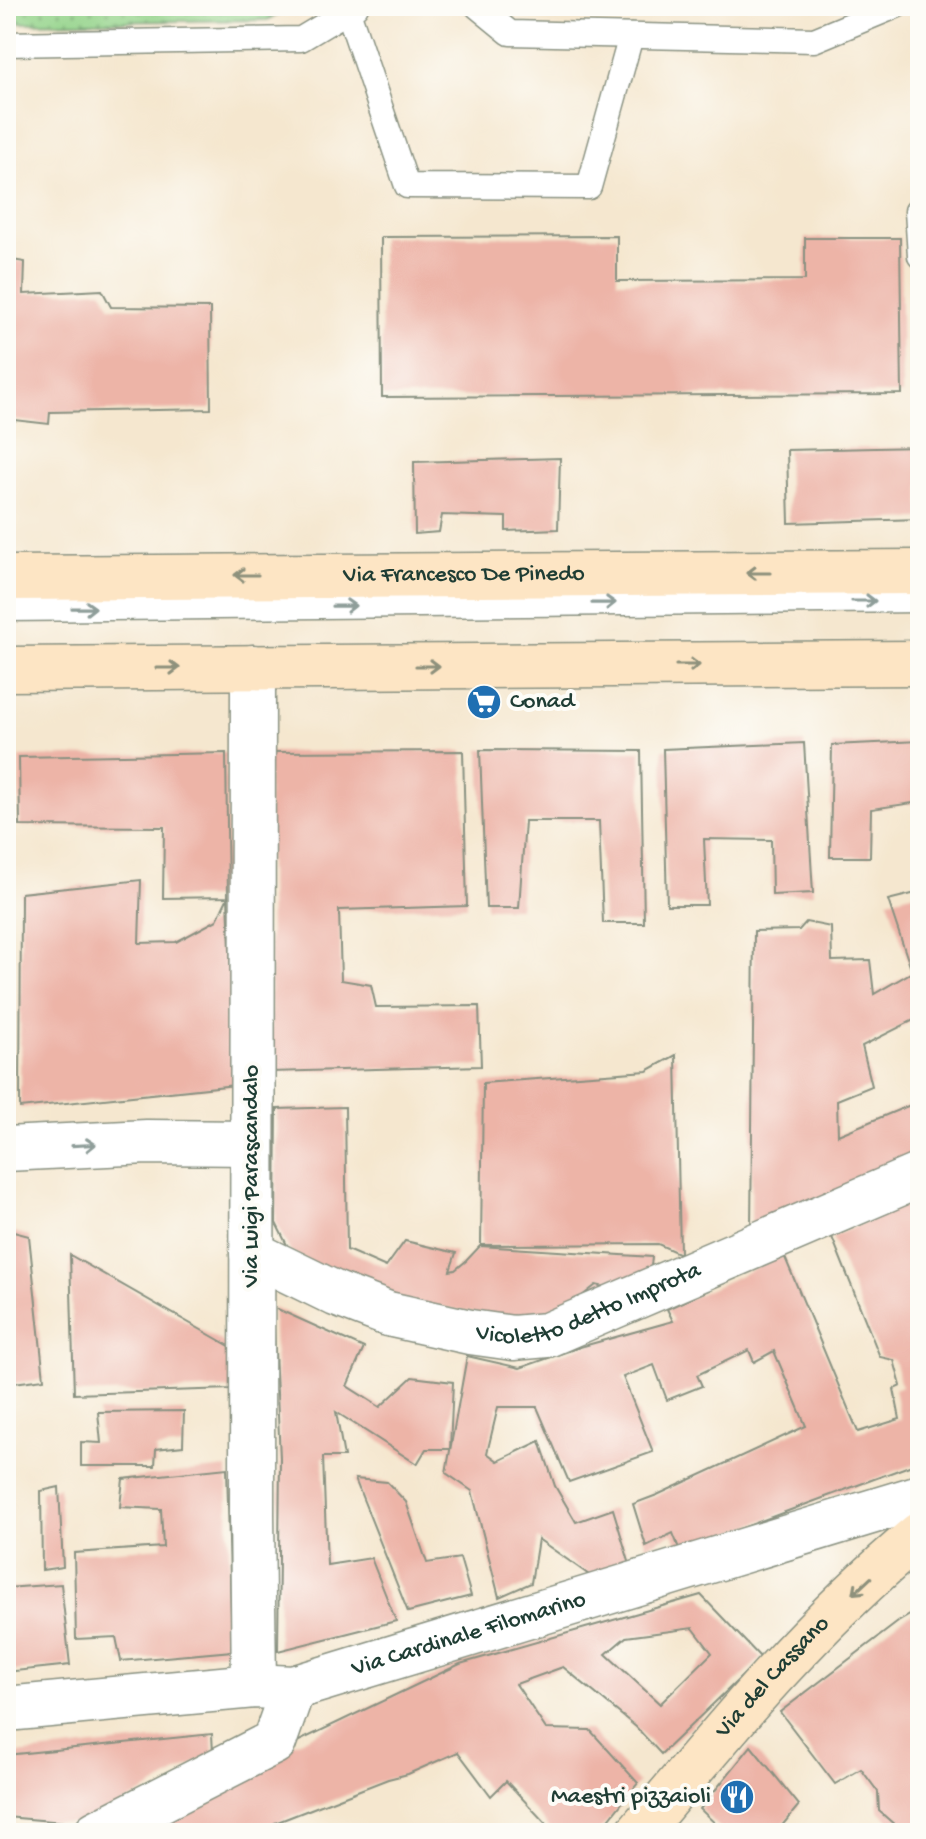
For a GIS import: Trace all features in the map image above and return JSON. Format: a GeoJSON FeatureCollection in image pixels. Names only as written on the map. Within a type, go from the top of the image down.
{"type":"FeatureCollection","features":[{"type":"Feature","properties":{"kind":"main road","name":"Via Francesco De Pinedo"},"geometry":{"type":"LineString","coordinates":[[6,578],[920,572]]}},
{"type":"Feature","properties":{"kind":"main road"},"geometry":{"type":"LineString","coordinates":[[6,669],[920,663]]}},
{"type":"Feature","properties":{"kind":"main road","name":"Via del Cassano"},"geometry":{"type":"LineString","coordinates":[[638,1833],[736,1714],[813,1632],[920,1534]]}},
{"type":"Feature","properties":{"kind":"street","name":"Via Luigi Parascandalo"},"geometry":{"type":"LineString","coordinates":[[96,1833],[274,1742],[274,1687],[252,1253],[253,667]]}},
{"type":"Feature","properties":{"kind":"street"},"geometry":{"type":"LineString","coordinates":[[6,1149],[147,1142],[252,1143]]}},
{"type":"Feature","properties":{"kind":"street","name":"Vicoletto detto Improta"},"geometry":{"type":"LineString","coordinates":[[252,1253],[336,1294],[388,1314],[513,1338],[547,1335],[920,1175]]}},
{"type":"Feature","properties":{"kind":"street","name":"Via Cardinale Filomarino"},"geometry":{"type":"LineString","coordinates":[[6,1709],[274,1687],[920,1497]]}},
{"type":"Feature","properties":{"kind":"lane"},"geometry":{"type":"LineString","coordinates":[[477,6],[510,33],[814,40],[896,6]]}},
{"type":"Feature","properties":{"kind":"lane"},"geometry":{"type":"LineString","coordinates":[[6,44],[301,39],[352,8],[407,186],[589,187],[631,36]]}},
{"type":"Feature","properties":{"kind":"lane"},"geometry":{"type":"LineString","coordinates":[[920,211],[917,211],[920,256]]}},
{"type":"Feature","properties":{"kind":"lane"},"geometry":{"type":"LineString","coordinates":[[6,609],[920,600]]}},
{"type":"Feature","properties":{"kind":"green space"},"geometry":{"type":"Polygon","coordinates":[[[6,6],[298,6],[267,20],[6,23],[6,6]]]}},
{"type":"Feature","properties":{"kind":"building"},"geometry":{"type":"Polygon","coordinates":[[[617,236],[617,281],[805,280],[805,238],[900,238],[902,394],[382,397],[381,237],[617,236]]]}},
{"type":"Feature","properties":{"kind":"building"},"geometry":{"type":"Polygon","coordinates":[[[6,259],[25,262],[24,294],[102,290],[111,307],[210,308],[211,409],[50,412],[49,424],[6,419],[6,259]]]}},
{"type":"Feature","properties":{"kind":"building"},"geometry":{"type":"Polygon","coordinates":[[[920,447],[920,519],[789,523],[787,450],[920,447]]]}},
{"type":"Feature","properties":{"kind":"building"},"geometry":{"type":"Polygon","coordinates":[[[560,458],[558,529],[506,531],[506,517],[442,515],[439,532],[415,534],[414,462],[560,458]]]}},
{"type":"Feature","properties":{"kind":"building"},"geometry":{"type":"Polygon","coordinates":[[[920,741],[920,802],[871,809],[870,857],[830,857],[832,745],[920,741]]]}},
{"type":"Feature","properties":{"kind":"building"},"geometry":{"type":"Polygon","coordinates":[[[804,743],[813,893],[772,895],[771,840],[704,839],[707,905],[667,905],[663,749],[804,743]]]}},
{"type":"Feature","properties":{"kind":"building"},"geometry":{"type":"Polygon","coordinates":[[[480,750],[641,751],[644,923],[603,923],[599,821],[525,821],[519,908],[486,908],[480,750]]]}},
{"type":"Feature","properties":{"kind":"building"},"geometry":{"type":"Polygon","coordinates":[[[463,751],[467,906],[339,910],[341,980],[371,985],[376,1007],[479,1006],[481,1066],[271,1072],[268,752],[463,751]]]}},
{"type":"Feature","properties":{"kind":"building"},"geometry":{"type":"Polygon","coordinates":[[[226,753],[228,897],[163,898],[164,827],[20,826],[19,757],[226,753]]]}},
{"type":"Feature","properties":{"kind":"building"},"geometry":{"type":"Polygon","coordinates":[[[141,880],[139,943],[176,942],[217,920],[228,897],[235,1085],[20,1108],[21,893],[141,880]]]}},
{"type":"Feature","properties":{"kind":"building"},"geometry":{"type":"Polygon","coordinates":[[[920,892],[920,1017],[862,1046],[872,1086],[837,1100],[838,1135],[920,1101],[920,1162],[751,1231],[754,931],[799,930],[806,922],[831,927],[832,961],[870,960],[874,994],[912,972],[888,900],[920,892]]]}},
{"type":"Feature","properties":{"kind":"building"},"geometry":{"type":"Polygon","coordinates":[[[676,1055],[680,1254],[658,1244],[481,1245],[483,1083],[647,1071],[676,1055]]]}},
{"type":"Feature","properties":{"kind":"building"},"geometry":{"type":"Polygon","coordinates":[[[345,1107],[347,1250],[386,1267],[405,1241],[456,1253],[450,1271],[466,1261],[480,1246],[652,1257],[649,1283],[623,1291],[596,1285],[559,1314],[524,1321],[369,1295],[290,1251],[276,1223],[277,1109],[345,1107]]]}},
{"type":"Feature","properties":{"kind":"building"},"geometry":{"type":"Polygon","coordinates":[[[920,1198],[920,1237],[912,1241],[920,1263],[920,1462],[680,1551],[673,1533],[646,1546],[633,1504],[806,1426],[774,1351],[754,1362],[749,1350],[697,1375],[702,1386],[667,1400],[654,1365],[623,1377],[653,1452],[569,1482],[537,1407],[498,1407],[487,1453],[498,1461],[540,1441],[555,1486],[576,1522],[613,1509],[631,1568],[592,1577],[538,1539],[531,1583],[499,1597],[472,1491],[446,1473],[467,1356],[520,1368],[580,1347],[673,1321],[667,1309],[784,1255],[858,1432],[900,1419],[894,1389],[901,1386],[894,1360],[880,1357],[832,1237],[920,1198]]]}},
{"type":"Feature","properties":{"kind":"building"},"geometry":{"type":"Polygon","coordinates":[[[6,1230],[29,1236],[44,1379],[6,1384],[6,1344],[10,1345],[6,1308],[6,1230]]]}},
{"type":"Feature","properties":{"kind":"building"},"geometry":{"type":"Polygon","coordinates":[[[70,1255],[233,1348],[232,1389],[74,1394],[70,1255]]]}},
{"type":"Feature","properties":{"kind":"building"},"geometry":{"type":"Polygon","coordinates":[[[273,1307],[364,1348],[347,1386],[380,1407],[412,1377],[453,1382],[450,1449],[426,1449],[417,1464],[336,1412],[344,1457],[323,1457],[327,1565],[371,1558],[396,1621],[278,1651],[280,1458],[273,1307]]]}},
{"type":"Feature","properties":{"kind":"building"},"geometry":{"type":"Polygon","coordinates":[[[184,1411],[183,1446],[156,1449],[155,1466],[81,1466],[81,1442],[101,1443],[98,1412],[184,1411]]]}},
{"type":"Feature","properties":{"kind":"building"},"geometry":{"type":"Polygon","coordinates":[[[227,1468],[232,1651],[121,1661],[116,1637],[76,1639],[74,1553],[163,1547],[161,1509],[120,1507],[123,1479],[227,1468]]]}},
{"type":"Feature","properties":{"kind":"building"},"geometry":{"type":"Polygon","coordinates":[[[355,1479],[387,1482],[406,1502],[427,1563],[460,1558],[471,1596],[408,1612],[355,1479]]]}},
{"type":"Feature","properties":{"kind":"building"},"geometry":{"type":"Polygon","coordinates":[[[59,1487],[63,1567],[42,1570],[41,1491],[59,1487]]]}},
{"type":"Feature","properties":{"kind":"building"},"geometry":{"type":"Polygon","coordinates":[[[61,1584],[70,1665],[6,1672],[6,1588],[61,1584]]]}},
{"type":"Feature","properties":{"kind":"building"},"geometry":{"type":"Polygon","coordinates":[[[701,1595],[761,1658],[661,1754],[636,1727],[563,1667],[516,1684],[546,1729],[590,1730],[638,1783],[598,1833],[545,1833],[549,1827],[506,1781],[491,1796],[458,1752],[408,1774],[275,1823],[259,1833],[134,1833],[178,1799],[460,1664],[701,1595]],[[693,1628],[626,1637],[606,1654],[660,1704],[712,1653],[693,1628]]]}},
{"type":"Feature","properties":{"kind":"building"},"geometry":{"type":"Polygon","coordinates":[[[920,1609],[920,1833],[904,1833],[879,1811],[878,1792],[861,1769],[835,1784],[780,1712],[898,1622],[920,1609]]]}},
{"type":"Feature","properties":{"kind":"building"},"geometry":{"type":"Polygon","coordinates":[[[212,1734],[213,1753],[87,1824],[6,1817],[6,1755],[212,1734]]]}},
{"type":"Feature","properties":{"kind":"building"},"geometry":{"type":"Polygon","coordinates":[[[751,1746],[799,1805],[776,1833],[725,1833],[700,1809],[751,1746]]]}},
{"type":"Feature","properties":{"kind":"place","name":"Conad"},"geometry":{"type":"Point","coordinates":[484,702]}},
{"type":"Feature","properties":{"kind":"place","name":"Maestri pizzaioli"},"geometry":{"type":"Point","coordinates":[737,1797]}}]}
